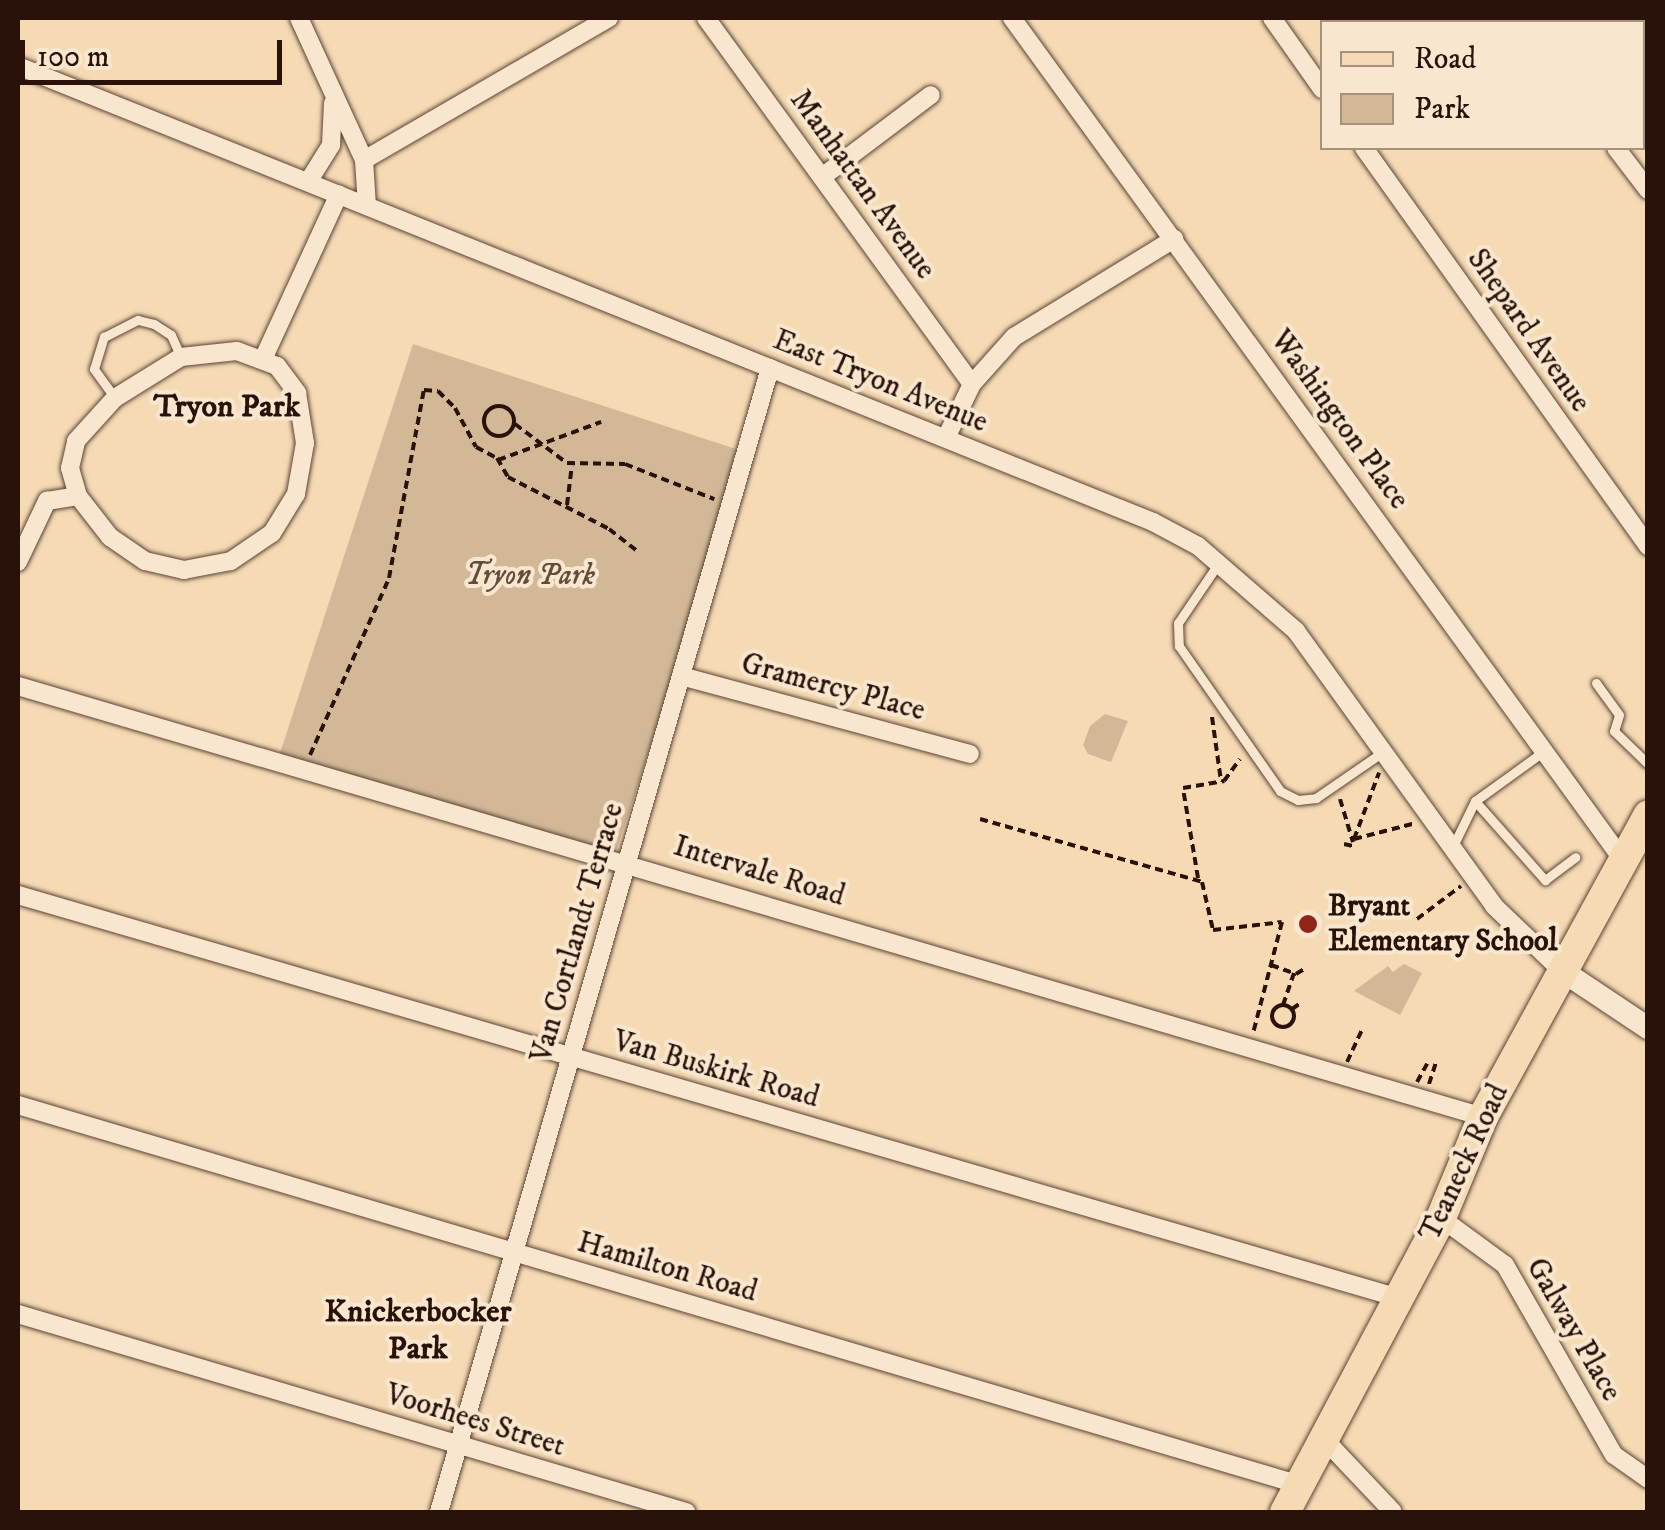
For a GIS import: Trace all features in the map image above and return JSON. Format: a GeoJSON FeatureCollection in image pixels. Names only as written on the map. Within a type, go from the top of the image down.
{"type":"FeatureCollection","features":[{"type":"Feature","properties":{"kind":"main road","name":"Teaneck Road"},"geometry":{"type":"LineString","coordinates":[[1285,1512],[1441,1218],[1483,1117],[1620,856],[1648,816]]}},
{"type":"Feature","properties":{"kind":"street"},"geometry":{"type":"LineString","coordinates":[[299,18],[364,160],[367,206]]}},
{"type":"Feature","properties":{"kind":"street"},"geometry":{"type":"LineString","coordinates":[[364,160],[609,18]]}},
{"type":"Feature","properties":{"kind":"street","name":"Manhattan Avenue"},"geometry":{"type":"LineString","coordinates":[[706,18],[972,384]]}},
{"type":"Feature","properties":{"kind":"street","name":"Washington Place"},"geometry":{"type":"LineString","coordinates":[[1012,18],[1620,856]]}},
{"type":"Feature","properties":{"kind":"street"},"geometry":{"type":"LineString","coordinates":[[1272,18],[1320,86]]}},
{"type":"Feature","properties":{"kind":"street","name":"East Tryon Avenue"},"geometry":{"type":"LineString","coordinates":[[18,66],[1153,522],[1219,562],[1296,632],[1472,877],[1534,950],[1561,970]]}},
{"type":"Feature","properties":{"kind":"street"},"geometry":{"type":"LineString","coordinates":[[308,182],[331,145],[333,92]]}},
{"type":"Feature","properties":{"kind":"street"},"geometry":{"type":"LineString","coordinates":[[822,177],[931,95]]}},
{"type":"Feature","properties":{"kind":"street","name":"Shepard Avenue"},"geometry":{"type":"LineString","coordinates":[[1365,150],[1647,545]]}},
{"type":"Feature","properties":{"kind":"street"},"geometry":{"type":"LineString","coordinates":[[1618,150],[1648,190]]}},
{"type":"Feature","properties":{"kind":"street"},"geometry":{"type":"LineString","coordinates":[[264,358],[338,194]]}},
{"type":"Feature","properties":{"kind":"street"},"geometry":{"type":"LineString","coordinates":[[946,438],[972,384],[1043,315],[1174,238]]}},
{"type":"Feature","properties":{"kind":"street"},"geometry":{"type":"LineString","coordinates":[[237,352],[264,358],[297,393],[305,444],[296,494],[253,549],[206,568],[164,568],[125,550],[78,496],[70,468],[76,442],[115,398],[182,357],[237,352]]}},
{"type":"Feature","properties":{"kind":"street","name":"Van Cortlandt Terrace"},"geometry":{"type":"LineString","coordinates":[[438,1512],[770,368]]}},
{"type":"Feature","properties":{"kind":"street"},"geometry":{"type":"LineString","coordinates":[[18,562],[47,501],[78,496]]}},
{"type":"Feature","properties":{"kind":"street","name":"Gramercy Place"},"geometry":{"type":"LineString","coordinates":[[681,676],[970,754]]}},
{"type":"Feature","properties":{"kind":"street","name":"Intervale Road"},"geometry":{"type":"LineString","coordinates":[[18,686],[628,861],[1483,1117]]}},
{"type":"Feature","properties":{"kind":"street","name":"Van Buskirk Road"},"geometry":{"type":"LineString","coordinates":[[18,896],[1398,1298]]}},
{"type":"Feature","properties":{"kind":"street"},"geometry":{"type":"LineString","coordinates":[[1561,970],[1648,1028]]}},
{"type":"Feature","properties":{"kind":"street","name":"Hamilton Road"},"geometry":{"type":"LineString","coordinates":[[18,1105],[1300,1484]]}},
{"type":"Feature","properties":{"kind":"street","name":"Galway Place"},"geometry":{"type":"LineString","coordinates":[[1441,1218],[1506,1266],[1614,1455],[1648,1479]]}},
{"type":"Feature","properties":{"kind":"street","name":"Voorhees Street"},"geometry":{"type":"LineString","coordinates":[[18,1314],[686,1512]]}},
{"type":"Feature","properties":{"kind":"street"},"geometry":{"type":"LineString","coordinates":[[1324,1439],[1393,1512]]}},
{"type":"Feature","properties":{"kind":"lane"},"geometry":{"type":"LineString","coordinates":[[115,398],[94,369],[104,337],[138,320],[154,324],[171,334],[182,357]]}},
{"type":"Feature","properties":{"kind":"lane"},"geometry":{"type":"LineString","coordinates":[[1219,562],[1176,630],[1182,653],[1249,747],[1292,799],[1310,800],[1384,754]]}},
{"type":"Feature","properties":{"kind":"lane"},"geometry":{"type":"LineString","coordinates":[[1596,683],[1619,715],[1614,730],[1648,764]]}},
{"type":"Feature","properties":{"kind":"lane"},"geometry":{"type":"LineString","coordinates":[[1452,848],[1475,801],[1544,752]]}},
{"type":"Feature","properties":{"kind":"lane"},"geometry":{"type":"LineString","coordinates":[[1475,801],[1545,880],[1574,856]]}},
{"type":"Feature","properties":{"kind":"path"},"geometry":{"type":"LineString","coordinates":[[305,769],[390,578],[424,390],[442,394],[462,415],[476,447],[498,460],[508,477],[567,506],[638,552]]}},
{"type":"Feature","properties":{"kind":"path"},"geometry":{"type":"LineString","coordinates":[[515,424],[505,436],[494,436],[485,416],[506,407],[515,424],[536,444],[572,464],[625,464],[731,504]]}},
{"type":"Feature","properties":{"kind":"path"},"geometry":{"type":"LineString","coordinates":[[498,460],[601,422]]}},
{"type":"Feature","properties":{"kind":"path"},"geometry":{"type":"LineString","coordinates":[[567,506],[572,464]]}},
{"type":"Feature","properties":{"kind":"path"},"geometry":{"type":"LineString","coordinates":[[1208,689],[1220,782]]}},
{"type":"Feature","properties":{"kind":"path"},"geometry":{"type":"LineString","coordinates":[[1249,747],[1220,782],[1183,788],[1198,881],[1213,930],[1282,922],[1250,1047]]}},
{"type":"Feature","properties":{"kind":"path"},"geometry":{"type":"LineString","coordinates":[[1354,842],[1384,754]]}},
{"type":"Feature","properties":{"kind":"path"},"geometry":{"type":"LineString","coordinates":[[1333,786],[1354,842]]}},
{"type":"Feature","properties":{"kind":"path"},"geometry":{"type":"LineString","coordinates":[[980,819],[1198,881]]}},
{"type":"Feature","properties":{"kind":"path"},"geometry":{"type":"LineString","coordinates":[[1344,844],[1432,820]]}},
{"type":"Feature","properties":{"kind":"path"},"geometry":{"type":"LineString","coordinates":[[1418,919],[1472,877]]}},
{"type":"Feature","properties":{"kind":"path"},"geometry":{"type":"LineString","coordinates":[[1271,964],[1294,974]]}},
{"type":"Feature","properties":{"kind":"path"},"geometry":{"type":"LineString","coordinates":[[1292,1009],[1292,1022],[1280,1026],[1272,1014],[1283,1005],[1294,974],[1306,968]]}},
{"type":"Feature","properties":{"kind":"path"},"geometry":{"type":"LineString","coordinates":[[1292,1009],[1302,1002]]}},
{"type":"Feature","properties":{"kind":"path"},"geometry":{"type":"LineString","coordinates":[[1283,1005],[1292,1009]]}},
{"type":"Feature","properties":{"kind":"path"},"geometry":{"type":"LineString","coordinates":[[1341,1074],[1362,1030]]}},
{"type":"Feature","properties":{"kind":"path"},"geometry":{"type":"LineString","coordinates":[[1418,1081],[1430,1084],[1437,1060]]}},
{"type":"Feature","properties":{"kind":"green space","name":"Tryon Park"},"geometry":{"type":"Polygon","coordinates":[[[413,344],[746,452],[611,869],[278,761],[413,344]]]}},
{"type":"Feature","properties":{"kind":"green space"},"geometry":{"type":"Polygon","coordinates":[[[1105,714],[1128,721],[1111,762],[1088,754],[1083,745],[1090,726],[1105,714]]]}},
{"type":"Feature","properties":{"kind":"green space"},"geometry":{"type":"Polygon","coordinates":[[[1404,964],[1422,973],[1400,1015],[1354,991],[1388,966],[1393,972],[1404,964]]]}},
{"type":"Feature","properties":{"kind":"place","name":"Bryant Elementary School"},"geometry":{"type":"Point","coordinates":[1308,924]}},
{"type":"Feature","properties":{"kind":"district","name":"Tryon Park"},"geometry":{"type":"Point","coordinates":[227,407]}},
{"type":"Feature","properties":{"kind":"district","name":"Knickerbocker Park"},"geometry":{"type":"Point","coordinates":[418,1332]}}]}
